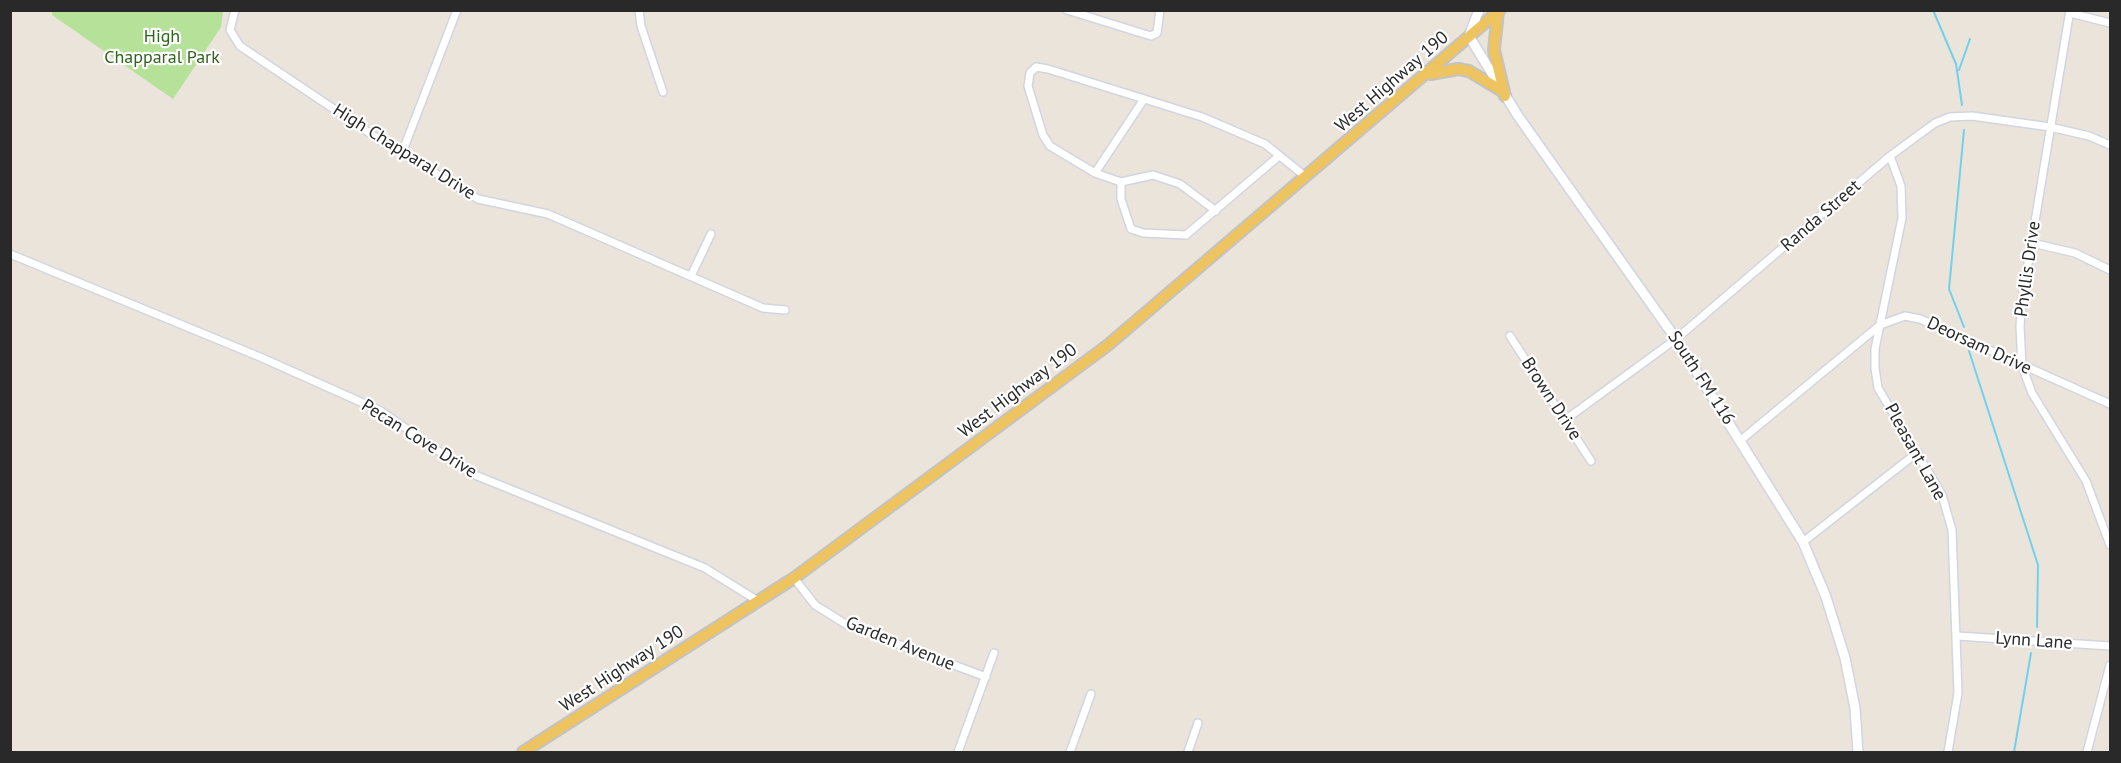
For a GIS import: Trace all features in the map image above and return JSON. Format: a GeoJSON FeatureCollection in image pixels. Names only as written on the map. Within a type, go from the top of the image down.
{"type":"FeatureCollection","features":[{"type":"Feature","properties":{"kind":"main road"},"geometry":{"type":"LineString","coordinates":[[1469,36],[1479,10]]}},
{"type":"Feature","properties":{"kind":"main road"},"geometry":{"type":"LineString","coordinates":[[1499,11],[1494,50],[1504,93]]}},
{"type":"Feature","properties":{"kind":"main road","name":"West Highway 190"},"geometry":{"type":"LineString","coordinates":[[523,753],[794,578],[1108,345],[1499,11]]}},
{"type":"Feature","properties":{"kind":"main road","name":"South FM 116"},"geometry":{"type":"LineString","coordinates":[[1469,36],[1504,93],[1676,339],[1741,440],[1803,543],[1826,597],[1845,658],[1855,708],[1858,753]]}},
{"type":"Feature","properties":{"kind":"main road"},"geometry":{"type":"LineString","coordinates":[[1427,74],[1448,70],[1469,71],[1504,93]]}},
{"type":"Feature","properties":{"kind":"street","name":"High Chapparal Drive"},"geometry":{"type":"LineString","coordinates":[[235,10],[230,30],[240,46],[402,153],[478,199],[548,214],[763,308],[785,310]]}},
{"type":"Feature","properties":{"kind":"street"},"geometry":{"type":"LineString","coordinates":[[402,153],[457,10]]}},
{"type":"Feature","properties":{"kind":"street"},"geometry":{"type":"LineString","coordinates":[[639,10],[641,26],[663,92]]}},
{"type":"Feature","properties":{"kind":"street"},"geometry":{"type":"LineString","coordinates":[[1067,10],[1151,36],[1157,33],[1160,10]]}},
{"type":"Feature","properties":{"kind":"street"},"geometry":{"type":"LineString","coordinates":[[2070,12],[2110,23]]}},
{"type":"Feature","properties":{"kind":"street","name":"Phyllis Drive"},"geometry":{"type":"LineString","coordinates":[[2070,12],[2020,326],[2022,366],[2032,393],[2086,481],[2107,529],[2110,545]]}},
{"type":"Feature","properties":{"kind":"street"},"geometry":{"type":"LineString","coordinates":[[1216,212],[1180,184],[1153,175],[1121,182],[1095,173],[1058,151],[1046,140],[1028,86],[1030,73],[1036,67],[1048,69],[1202,117],[1265,144],[1306,177]]}},
{"type":"Feature","properties":{"kind":"street"},"geometry":{"type":"LineString","coordinates":[[1095,173],[1144,99]]}},
{"type":"Feature","properties":{"kind":"street","name":"Randa Street"},"geometry":{"type":"LineString","coordinates":[[1565,420],[1676,339],[1890,156],[1935,123],[1950,117],[1972,116],[2089,136],[2110,145]]}},
{"type":"Feature","properties":{"kind":"street"},"geometry":{"type":"LineString","coordinates":[[1121,182],[1121,199],[1125,218],[1131,229],[1143,233],[1186,235],[1216,212],[1279,156]]}},
{"type":"Feature","properties":{"kind":"street","name":"Pleasant Lane"},"geometry":{"type":"LineString","coordinates":[[1890,156],[1901,186],[1902,218],[1875,349],[1878,388],[1942,495],[1952,530],[1958,693],[1948,753]]}},
{"type":"Feature","properties":{"kind":"street"},"geometry":{"type":"LineString","coordinates":[[691,276],[711,234]]}},
{"type":"Feature","properties":{"kind":"street"},"geometry":{"type":"LineString","coordinates":[[2032,243],[2075,253],[2110,270]]}},
{"type":"Feature","properties":{"kind":"street","name":"Pecan Cove Drive"},"geometry":{"type":"LineString","coordinates":[[10,254],[260,357],[381,411],[470,474],[705,567],[758,601]]}},
{"type":"Feature","properties":{"kind":"street","name":"Deorsam Drive"},"geometry":{"type":"LineString","coordinates":[[1741,440],[1880,325],[1905,316],[1920,319],[2110,404]]}},
{"type":"Feature","properties":{"kind":"street","name":"Brown Drive"},"geometry":{"type":"LineString","coordinates":[[1510,336],[1591,461]]}},
{"type":"Feature","properties":{"kind":"street"},"geometry":{"type":"LineString","coordinates":[[1803,543],[1918,452]]}},
{"type":"Feature","properties":{"kind":"street","name":"Garden Avenue"},"geometry":{"type":"LineString","coordinates":[[794,578],[815,605],[847,625],[986,677]]}},
{"type":"Feature","properties":{"kind":"street","name":"Lynn Lane"},"geometry":{"type":"LineString","coordinates":[[1957,636],[2110,646]]}},
{"type":"Feature","properties":{"kind":"street"},"geometry":{"type":"LineString","coordinates":[[958,753],[994,652]]}},
{"type":"Feature","properties":{"kind":"street"},"geometry":{"type":"LineString","coordinates":[[2086,753],[2110,665]]}},
{"type":"Feature","properties":{"kind":"street"},"geometry":{"type":"LineString","coordinates":[[1070,753],[1091,694]]}},
{"type":"Feature","properties":{"kind":"street"},"geometry":{"type":"LineString","coordinates":[[1188,753],[1198,723]]}},
{"type":"Feature","properties":{"kind":"green space","name":"High Chapparal Park"},"geometry":{"type":"Polygon","coordinates":[[[52,10],[223,11],[221,27],[173,99],[52,15],[52,10]]]}},
{"type":"Feature","properties":{"kind":"waterway"},"geometry":{"type":"LineString","coordinates":[[1933,10],[1956,64],[1962,105]]}},
{"type":"Feature","properties":{"kind":"waterway"},"geometry":{"type":"LineString","coordinates":[[1959,70],[1970,39]]}},
{"type":"Feature","properties":{"kind":"waterway"},"geometry":{"type":"LineString","coordinates":[[1964,130],[1949,289],[1964,327]]}},
{"type":"Feature","properties":{"kind":"waterway"},"geometry":{"type":"LineString","coordinates":[[1969,351],[2038,565],[2037,627]]}},
{"type":"Feature","properties":{"kind":"waterway"},"geometry":{"type":"LineString","coordinates":[[2014,752],[2031,653]]}}]}
